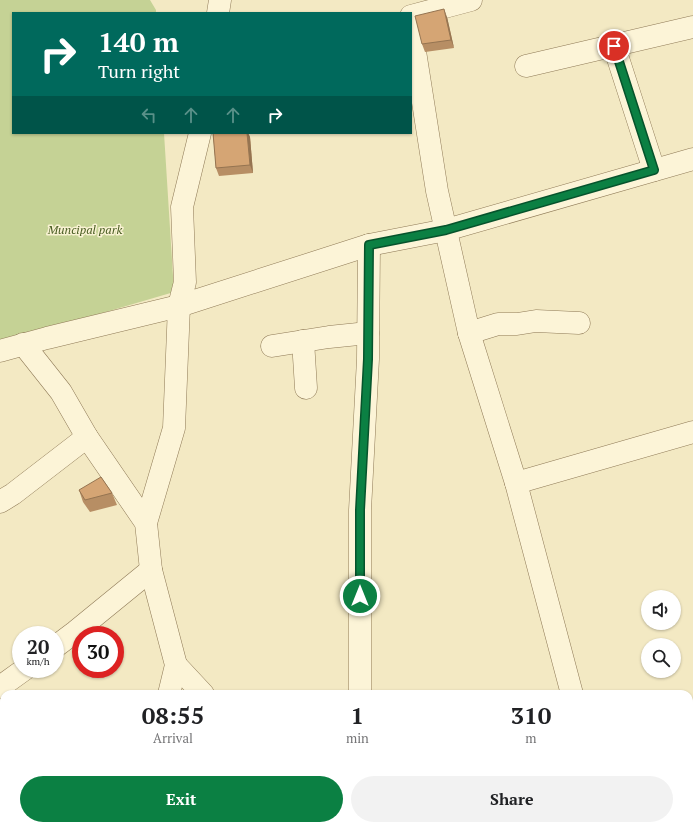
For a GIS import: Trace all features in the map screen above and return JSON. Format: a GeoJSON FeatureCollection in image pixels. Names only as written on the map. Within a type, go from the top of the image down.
{"type":"FeatureCollection","features":[{"type":"Feature","properties":{"kind":"street"},"geometry":{"type":"LineString","coordinates":[[218,12],[220,0]]}},
{"type":"Feature","properties":{"kind":"street"},"geometry":{"type":"LineString","coordinates":[[404,0],[408,12]]}},
{"type":"Feature","properties":{"kind":"street"},"geometry":{"type":"LineString","coordinates":[[412,16],[471,0]]}},
{"type":"Feature","properties":{"kind":"street"},"geometry":{"type":"LineString","coordinates":[[526,66],[693,27]]}},
{"type":"Feature","properties":{"kind":"street"},"geometry":{"type":"LineString","coordinates":[[412,32],[437,191],[469,333],[516,483],[571,690]]}},
{"type":"Feature","properties":{"kind":"street"},"geometry":{"type":"LineString","coordinates":[[614,46],[654,170]]}},
{"type":"Feature","properties":{"kind":"street"},"geometry":{"type":"LineString","coordinates":[[199,690],[176,665],[151,570],[146,523],[174,428],[179,306],[185,282],[182,207],[200,134]]}},
{"type":"Feature","properties":{"kind":"street"},"geometry":{"type":"LineString","coordinates":[[0,351],[179,306],[369,245],[446,230],[693,158]]}},
{"type":"Feature","properties":{"kind":"street"},"geometry":{"type":"LineString","coordinates":[[360,690],[360,510],[368,359],[369,245]]}},
{"type":"Feature","properties":{"kind":"street"},"geometry":{"type":"LineString","coordinates":[[469,333],[498,324],[517,324],[536,321],[579,323]]}},
{"type":"Feature","properties":{"kind":"street"},"geometry":{"type":"LineString","coordinates":[[272,346],[329,337],[368,333]]}},
{"type":"Feature","properties":{"kind":"street"},"geometry":{"type":"LineString","coordinates":[[303,341],[306,388]]}},
{"type":"Feature","properties":{"kind":"street"},"geometry":{"type":"LineString","coordinates":[[23,344],[61,392],[87,437],[146,523]]}},
{"type":"Feature","properties":{"kind":"street"},"geometry":{"type":"LineString","coordinates":[[516,483],[693,432]]}},
{"type":"Feature","properties":{"kind":"street"},"geometry":{"type":"LineString","coordinates":[[0,502],[13,494],[87,437]]}},
{"type":"Feature","properties":{"kind":"street"},"geometry":{"type":"LineString","coordinates":[[64,640],[151,570]]}},
{"type":"Feature","properties":{"kind":"street"},"geometry":{"type":"LineString","coordinates":[[170,690],[176,665]]}},
{"type":"Feature","properties":{"kind":"street"},"geometry":{"type":"LineString","coordinates":[[0,687],[12,678]]}},
{"type":"Feature","properties":{"kind":"green space","name":"Muncipal park"},"geometry":{"type":"Polygon","coordinates":[[[0,0],[150,0],[156,12],[12,12],[12,134],[164,134],[174,292],[0,343],[0,0]]]}},
{"type":"Feature","properties":{"kind":"building"},"geometry":{"type":"Polygon","coordinates":[[[444,9],[451,40],[422,44],[415,16],[444,9]]]}},
{"type":"Feature","properties":{"kind":"building"},"geometry":{"type":"Polygon","coordinates":[[[213,134],[247,134],[250,165],[216,168],[213,134]]]}},
{"type":"Feature","properties":{"kind":"building"},"geometry":{"type":"Polygon","coordinates":[[[101,477],[112,493],[85,500],[79,490],[101,477]]]}},
{"type":"Feature","properties":{"kind":"route"},"geometry":{"type":"LineString","coordinates":[[360,596],[360,510],[368,359],[369,245],[446,230],[654,170],[614,46]]}}]}
